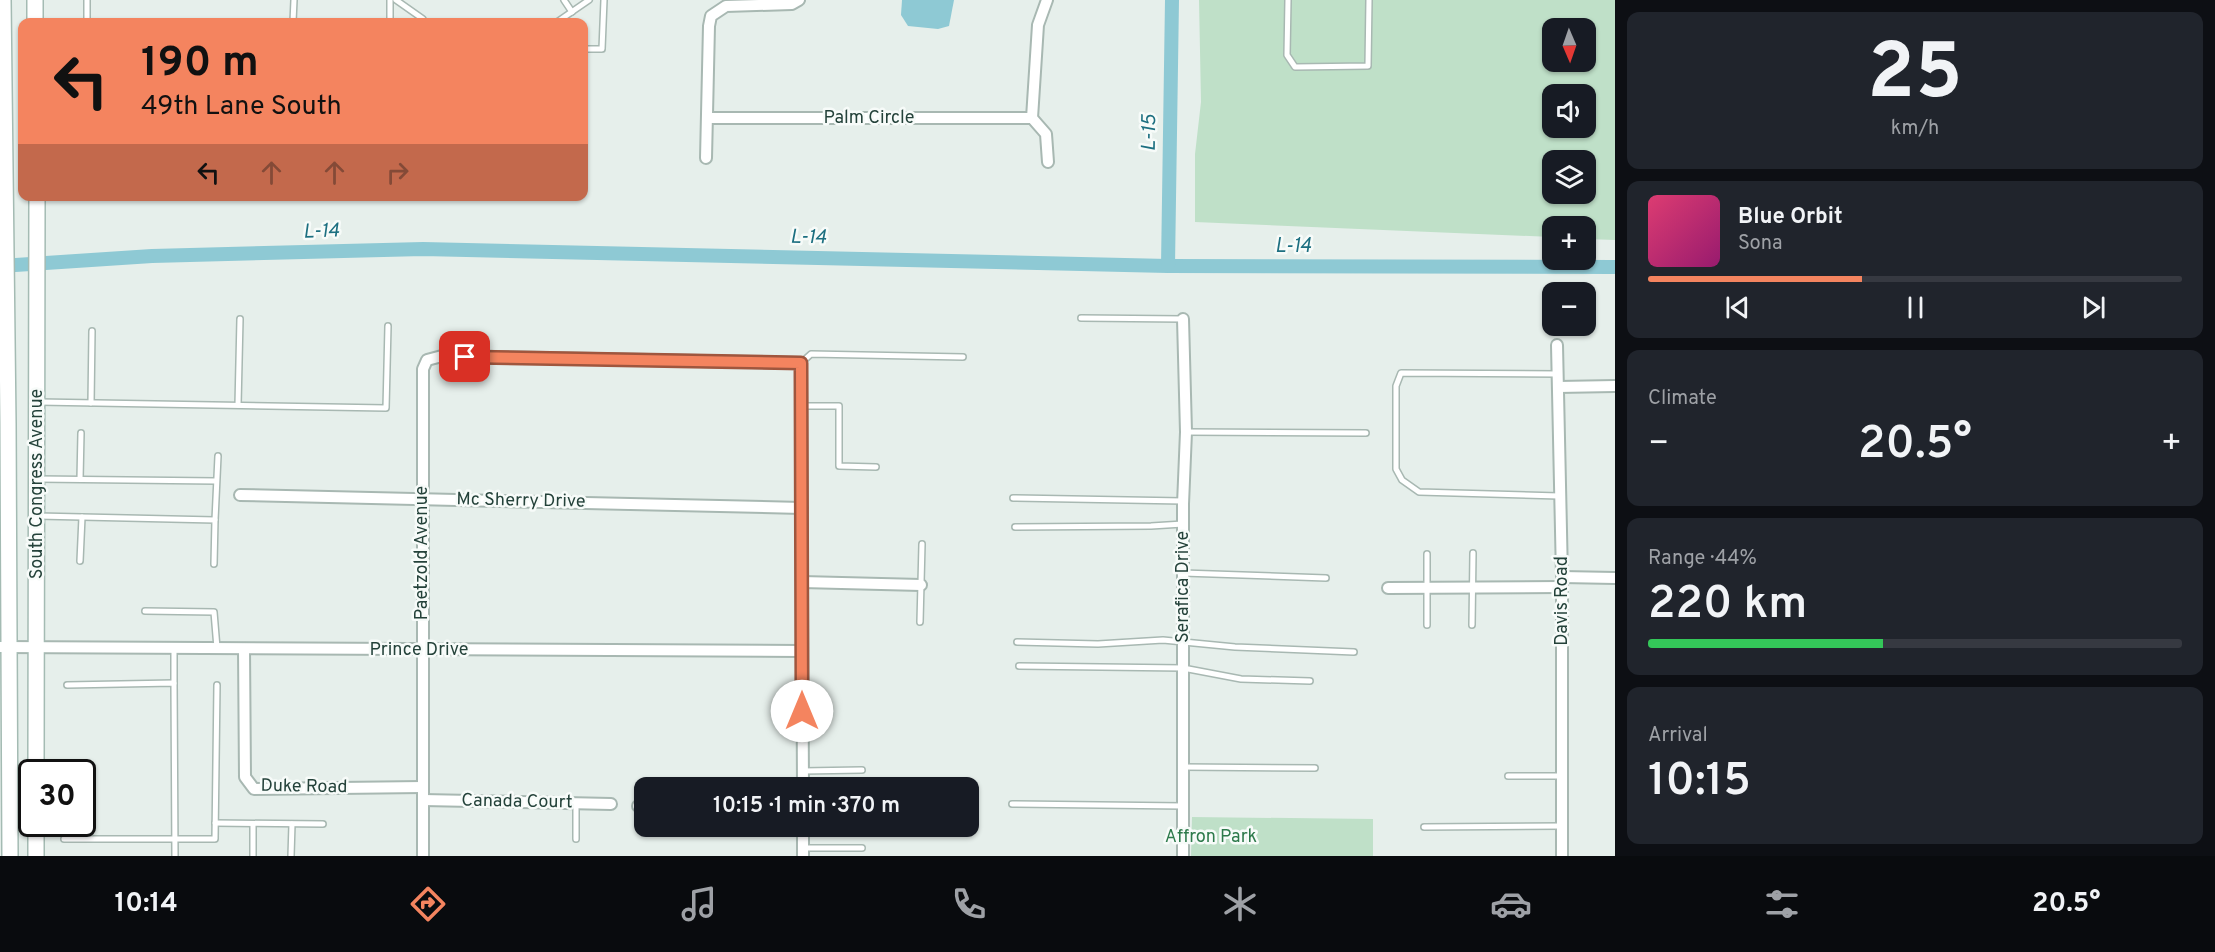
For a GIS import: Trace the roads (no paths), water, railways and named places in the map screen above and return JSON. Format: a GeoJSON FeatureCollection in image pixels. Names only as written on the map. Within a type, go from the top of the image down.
{"type":"FeatureCollection","features":[{"type":"Feature","properties":{"kind":"main road","name":"South Congress Avenue"},"geometry":{"type":"LineString","coordinates":[[3,0],[5,648],[10,856]]}},
{"type":"Feature","properties":{"kind":"main road"},"geometry":{"type":"LineString","coordinates":[[35,0],[35,18]]}},
{"type":"Feature","properties":{"kind":"main road","name":"South Congress Avenue"},"geometry":{"type":"LineString","coordinates":[[36,759],[37,201]]}},
{"type":"Feature","properties":{"kind":"main road"},"geometry":{"type":"LineString","coordinates":[[36,837],[36,856]]}},
{"type":"Feature","properties":{"kind":"street"},"geometry":{"type":"LineString","coordinates":[[706,158],[711,16],[726,6],[792,4],[799,0]]}},
{"type":"Feature","properties":{"kind":"street"},"geometry":{"type":"LineString","coordinates":[[1047,0],[1038,25],[1032,118],[1046,134],[1048,162]]}},
{"type":"Feature","properties":{"kind":"street","name":"Palm Circle"},"geometry":{"type":"LineString","coordinates":[[707,118],[1032,118]]}},
{"type":"Feature","properties":{"kind":"street","name":"Serafica Drive"},"geometry":{"type":"LineString","coordinates":[[1183,319],[1186,432],[1183,501],[1183,856]]}},
{"type":"Feature","properties":{"kind":"street","name":"Davis Road"},"geometry":{"type":"LineString","coordinates":[[1557,345],[1562,582],[1562,856]]}},
{"type":"Feature","properties":{"kind":"street","name":"Paetzold Avenue"},"geometry":{"type":"LineString","coordinates":[[423,856],[423,369],[427,360],[442,356],[801,363]]}},
{"type":"Feature","properties":{"kind":"street"},"geometry":{"type":"LineString","coordinates":[[801,363],[802,777]]}},
{"type":"Feature","properties":{"kind":"street"},"geometry":{"type":"LineString","coordinates":[[1558,387],[1615,386]]}},
{"type":"Feature","properties":{"kind":"street","name":"Mc Sherry Drive"},"geometry":{"type":"LineString","coordinates":[[240,495],[802,508]]}},
{"type":"Feature","properties":{"kind":"street"},"geometry":{"type":"LineString","coordinates":[[1388,588],[1473,588],[1615,578]]}},
{"type":"Feature","properties":{"kind":"street"},"geometry":{"type":"LineString","coordinates":[[802,582],[921,585]]}},
{"type":"Feature","properties":{"kind":"street","name":"Prince Drive"},"geometry":{"type":"LineString","coordinates":[[5,648],[802,651]]}},
{"type":"Feature","properties":{"kind":"street","name":"Duke Road"},"geometry":{"type":"LineString","coordinates":[[244,649],[244,777],[254,789],[423,787]]}},
{"type":"Feature","properties":{"kind":"street","name":"Canada Court"},"geometry":{"type":"LineString","coordinates":[[423,800],[611,804]]}},
{"type":"Feature","properties":{"kind":"lane"},"geometry":{"type":"LineString","coordinates":[[87,0],[87,18]]}},
{"type":"Feature","properties":{"kind":"lane"},"geometry":{"type":"LineString","coordinates":[[293,18],[294,0]]}},
{"type":"Feature","properties":{"kind":"lane"},"geometry":{"type":"LineString","coordinates":[[390,0],[390,18]]}},
{"type":"Feature","properties":{"kind":"lane"},"geometry":{"type":"LineString","coordinates":[[396,0],[420,18]]}},
{"type":"Feature","properties":{"kind":"lane"},"geometry":{"type":"LineString","coordinates":[[564,0],[572,12]]}},
{"type":"Feature","properties":{"kind":"lane"},"geometry":{"type":"LineString","coordinates":[[563,18],[589,0]]}},
{"type":"Feature","properties":{"kind":"lane"},"geometry":{"type":"LineString","coordinates":[[588,49],[602,49],[604,0]]}},
{"type":"Feature","properties":{"kind":"lane"},"geometry":{"type":"LineString","coordinates":[[1288,0],[1287,55],[1295,67],[1368,66],[1369,0]]}},
{"type":"Feature","properties":{"kind":"lane"},"geometry":{"type":"LineString","coordinates":[[1081,318],[1183,319]]}},
{"type":"Feature","properties":{"kind":"lane"},"geometry":{"type":"LineString","coordinates":[[238,405],[240,319]]}},
{"type":"Feature","properties":{"kind":"lane"},"geometry":{"type":"LineString","coordinates":[[37,402],[386,408],[388,326]]}},
{"type":"Feature","properties":{"kind":"lane"},"geometry":{"type":"LineString","coordinates":[[91,403],[92,331]]}},
{"type":"Feature","properties":{"kind":"lane"},"geometry":{"type":"LineString","coordinates":[[801,363],[811,354],[963,357]]}},
{"type":"Feature","properties":{"kind":"lane"},"geometry":{"type":"LineString","coordinates":[[1558,374],[1401,374],[1396,386],[1396,469],[1402,480],[1419,492],[1560,496]]}},
{"type":"Feature","properties":{"kind":"lane"},"geometry":{"type":"LineString","coordinates":[[801,406],[839,406],[839,466],[876,467]]}},
{"type":"Feature","properties":{"kind":"lane"},"geometry":{"type":"LineString","coordinates":[[1186,432],[1366,433]]}},
{"type":"Feature","properties":{"kind":"lane"},"geometry":{"type":"LineString","coordinates":[[80,479],[81,433]]}},
{"type":"Feature","properties":{"kind":"lane"},"geometry":{"type":"LineString","coordinates":[[214,564],[218,456]]}},
{"type":"Feature","properties":{"kind":"lane"},"geometry":{"type":"LineString","coordinates":[[37,479],[216,481]]}},
{"type":"Feature","properties":{"kind":"lane"},"geometry":{"type":"LineString","coordinates":[[1013,498],[1183,501]]}},
{"type":"Feature","properties":{"kind":"lane"},"geometry":{"type":"LineString","coordinates":[[37,516],[215,520]]}},
{"type":"Feature","properties":{"kind":"lane"},"geometry":{"type":"LineString","coordinates":[[80,561],[82,517]]}},
{"type":"Feature","properties":{"kind":"lane"},"geometry":{"type":"LineString","coordinates":[[1015,527],[1183,524]]}},
{"type":"Feature","properties":{"kind":"lane"},"geometry":{"type":"LineString","coordinates":[[920,622],[922,544]]}},
{"type":"Feature","properties":{"kind":"lane"},"geometry":{"type":"LineString","coordinates":[[1472,625],[1473,553]]}},
{"type":"Feature","properties":{"kind":"lane"},"geometry":{"type":"LineString","coordinates":[[1427,554],[1427,625]]}},
{"type":"Feature","properties":{"kind":"lane"},"geometry":{"type":"LineString","coordinates":[[1183,573],[1326,578]]}},
{"type":"Feature","properties":{"kind":"lane"},"geometry":{"type":"LineString","coordinates":[[145,610],[214,612],[217,649]]}},
{"type":"Feature","properties":{"kind":"lane"},"geometry":{"type":"LineString","coordinates":[[1017,642],[1098,644],[1164,640],[1235,647],[1354,652]]}},
{"type":"Feature","properties":{"kind":"lane"},"geometry":{"type":"LineString","coordinates":[[174,649],[175,856]]}},
{"type":"Feature","properties":{"kind":"lane"},"geometry":{"type":"LineString","coordinates":[[1019,666],[1183,668],[1241,679],[1310,681]]}},
{"type":"Feature","properties":{"kind":"lane"},"geometry":{"type":"LineString","coordinates":[[67,685],[174,683]]}},
{"type":"Feature","properties":{"kind":"lane"},"geometry":{"type":"LineString","coordinates":[[64,839],[215,839],[217,686]]}},
{"type":"Feature","properties":{"kind":"lane"},"geometry":{"type":"LineString","coordinates":[[1183,767],[1315,768]]}},
{"type":"Feature","properties":{"kind":"lane"},"geometry":{"type":"LineString","coordinates":[[802,771],[862,770]]}},
{"type":"Feature","properties":{"kind":"lane"},"geometry":{"type":"LineString","coordinates":[[1508,776],[1563,776]]}},
{"type":"Feature","properties":{"kind":"lane"},"geometry":{"type":"LineString","coordinates":[[576,803],[576,839]]}},
{"type":"Feature","properties":{"kind":"lane"},"geometry":{"type":"LineString","coordinates":[[1012,804],[1183,806]]}},
{"type":"Feature","properties":{"kind":"lane"},"geometry":{"type":"LineString","coordinates":[[215,823],[323,824]]}},
{"type":"Feature","properties":{"kind":"lane"},"geometry":{"type":"LineString","coordinates":[[253,856],[254,824]]}},
{"type":"Feature","properties":{"kind":"lane"},"geometry":{"type":"LineString","coordinates":[[291,856],[292,824]]}},
{"type":"Feature","properties":{"kind":"lane"},"geometry":{"type":"LineString","coordinates":[[1424,826],[1562,826]]}},
{"type":"Feature","properties":{"kind":"lane"},"geometry":{"type":"LineString","coordinates":[[803,852],[862,848]]}},
{"type":"Feature","properties":{"kind":"water"},"geometry":{"type":"Polygon","coordinates":[[[902,0],[954,0],[949,26],[938,29],[908,26],[901,15],[902,0]]]}},
{"type":"Feature","properties":{"kind":"waterway","name":"L-15"},"geometry":{"type":"LineString","coordinates":[[1168,266],[1172,0]]}},
{"type":"Feature","properties":{"kind":"waterway","name":"L-14"},"geometry":{"type":"LineString","coordinates":[[0,266],[152,256],[423,249],[1168,266],[1615,267]]}},
{"type":"Feature","properties":{"kind":"park label","name":"Affron Park"},"geometry":{"type":"Point","coordinates":[1211,837]}}]}
